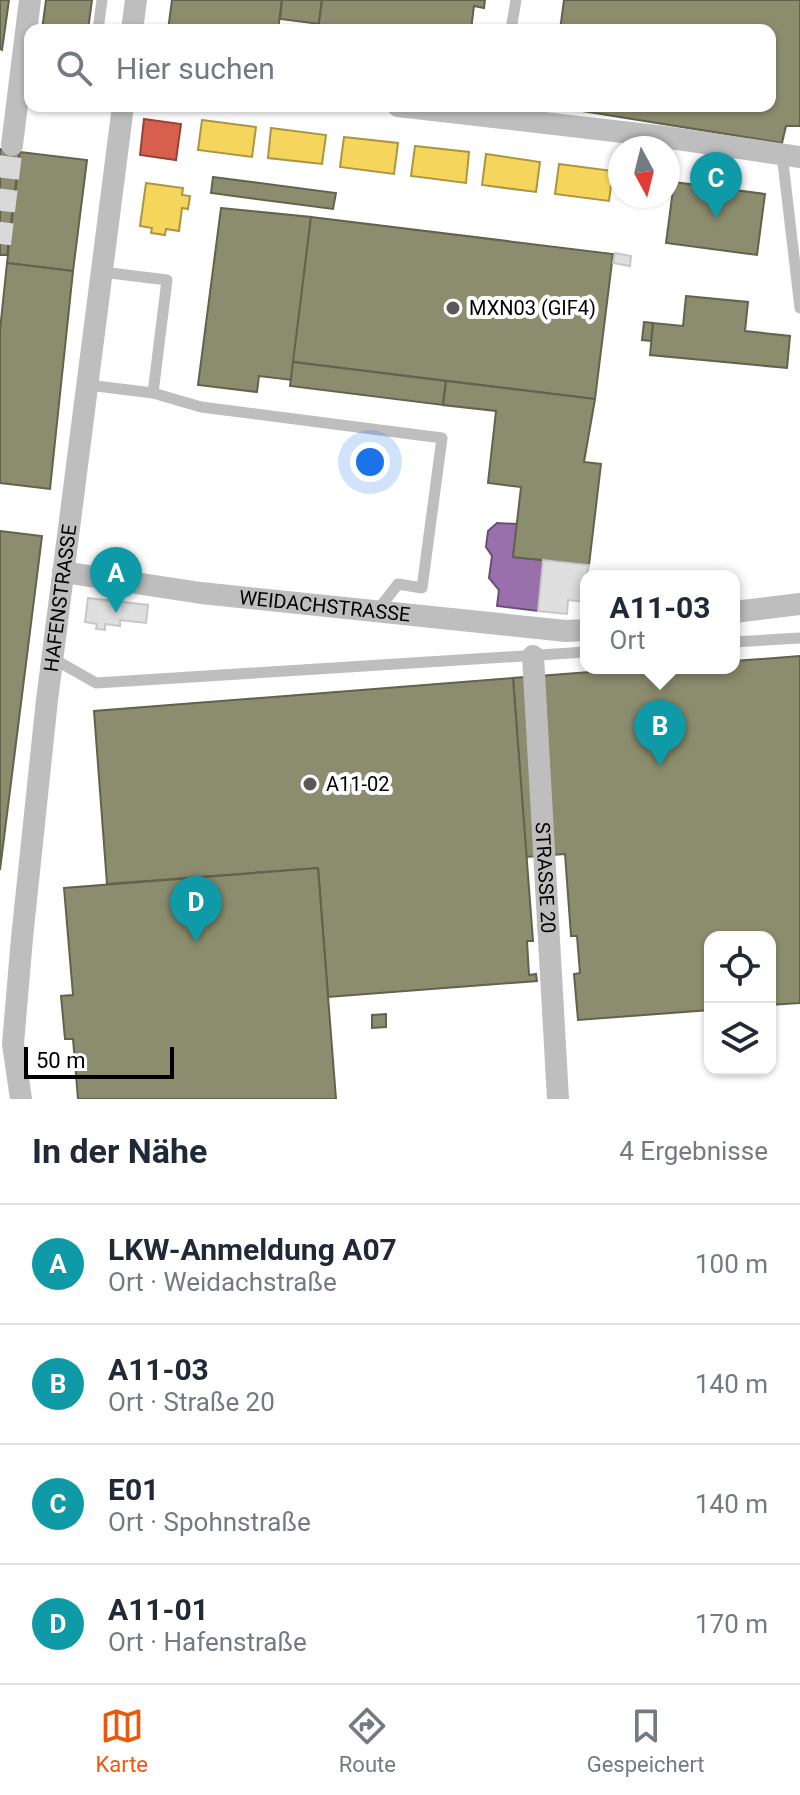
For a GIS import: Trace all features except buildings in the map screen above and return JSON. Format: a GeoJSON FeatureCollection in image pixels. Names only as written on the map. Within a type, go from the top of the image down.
{"type":"FeatureCollection","features":[{"type":"Feature","properties":{"kind":"street"},"geometry":{"type":"LineString","coordinates":[[28,24],[30,0]]}},
{"type":"Feature","properties":{"kind":"street"},"geometry":{"type":"LineString","coordinates":[[133,24],[136,0]]}},
{"type":"Feature","properties":{"kind":"street"},"geometry":{"type":"LineString","coordinates":[[12,145],[24,94]]}},
{"type":"Feature","properties":{"kind":"street","name":"HAFENSTRASSE"},"geometry":{"type":"LineString","coordinates":[[21,1095],[13,1044],[52,658],[122,112]]}},
{"type":"Feature","properties":{"kind":"street"},"geometry":{"type":"LineString","coordinates":[[446,112],[791,155]]}},
{"type":"Feature","properties":{"kind":"street","name":"WEIDACHSTRASSE"},"geometry":{"type":"LineString","coordinates":[[63,572],[201,593],[580,630]]}},
{"type":"Feature","properties":{"kind":"street"},"geometry":{"type":"LineString","coordinates":[[740,611],[800,604]]}},
{"type":"Feature","properties":{"kind":"street","name":"STRASSE 20"},"geometry":{"type":"LineString","coordinates":[[533,656],[558,1099]]}},
{"type":"Feature","properties":{"kind":"lane"},"geometry":{"type":"LineString","coordinates":[[99,24],[102,0]]}},
{"type":"Feature","properties":{"kind":"lane"},"geometry":{"type":"LineString","coordinates":[[512,24],[516,0]]}},
{"type":"Feature","properties":{"kind":"lane"},"geometry":{"type":"LineString","coordinates":[[791,155],[800,308]]}},
{"type":"Feature","properties":{"kind":"lane"},"geometry":{"type":"LineString","coordinates":[[102,272],[167,280],[153,393]]}},
{"type":"Feature","properties":{"kind":"lane"},"geometry":{"type":"LineString","coordinates":[[88,385],[153,393],[201,407],[442,438],[422,588],[398,584],[377,611]]}},
{"type":"Feature","properties":{"kind":"lane"},"geometry":{"type":"LineString","coordinates":[[740,642],[800,638]]}},
{"type":"Feature","properties":{"kind":"lane"},"geometry":{"type":"LineString","coordinates":[[52,658],[96,683],[580,652]]}},
{"type":"Feature","properties":{"kind":"tunnel"},"geometry":{"type":"LineString","coordinates":[[0,244],[12,145]]}},
{"type":"Feature","properties":{"kind":"place","name":"E01"},"geometry":{"type":"Point","coordinates":[716,218]}},
{"type":"Feature","properties":{"kind":"place","name":"MXN03 (GIF4)"},"geometry":{"type":"Point","coordinates":[453,308]}},
{"type":"Feature","properties":{"kind":"place","name":"LKW-Anmeldung A07"},"geometry":{"type":"Point","coordinates":[116,613]}},
{"type":"Feature","properties":{"kind":"place","name":"A11-03"},"geometry":{"type":"Point","coordinates":[660,766]}},
{"type":"Feature","properties":{"kind":"place","name":"A11-02"},"geometry":{"type":"Point","coordinates":[310,784]}},
{"type":"Feature","properties":{"kind":"place","name":"A11-01"},"geometry":{"type":"Point","coordinates":[196,942]}}]}
